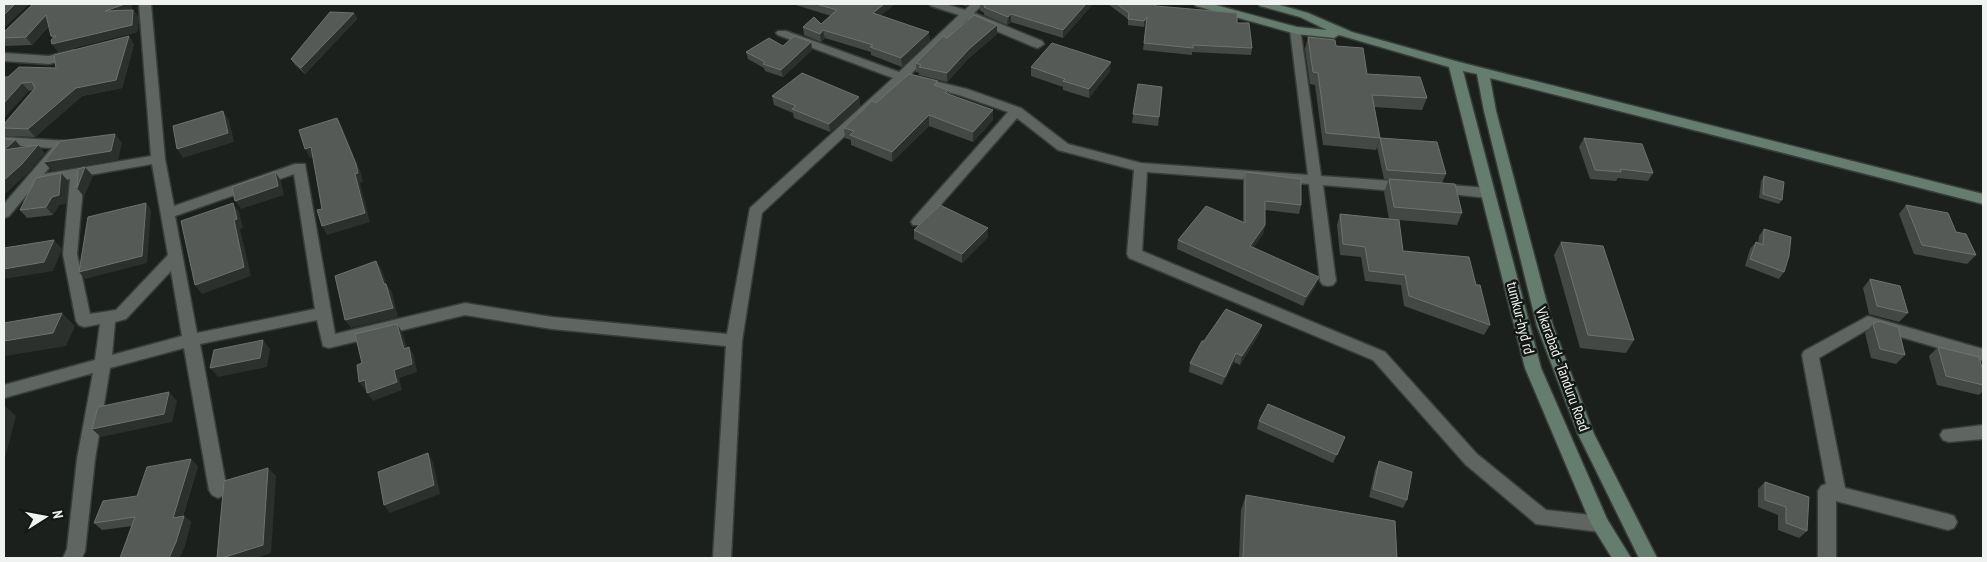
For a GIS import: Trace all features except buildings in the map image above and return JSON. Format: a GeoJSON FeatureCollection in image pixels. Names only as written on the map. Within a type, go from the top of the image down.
{"type":"FeatureCollection","features":[{"type":"Feature","properties":{"kind":"main road"},"geometry":{"type":"LineString","coordinates":[[1200,4],[1296,30],[1348,35]]}},
{"type":"Feature","properties":{"kind":"main road"},"geometry":{"type":"LineString","coordinates":[[1264,4],[1304,15],[1348,35],[1455,65],[1983,200]]}},
{"type":"Feature","properties":{"kind":"main road","name":"tumkur-hyd rd"},"geometry":{"type":"LineString","coordinates":[[1455,65],[1534,368],[1600,524],[1622,558]]}},
{"type":"Feature","properties":{"kind":"main road","name":"Vikarabad - Tanduru Road"},"geometry":{"type":"LineString","coordinates":[[1484,72],[1490,111],[1545,326],[1586,434],[1648,558]]}},
{"type":"Feature","properties":{"kind":"street"},"geometry":{"type":"LineString","coordinates":[[145,4],[143,36],[158,159],[218,490]]}},
{"type":"Feature","properties":{"kind":"street"},"geometry":{"type":"LineString","coordinates":[[935,4],[972,9],[1038,44]]}},
{"type":"Feature","properties":{"kind":"street"},"geometry":{"type":"LineString","coordinates":[[722,558],[734,342],[755,210],[901,77],[972,9]]}},
{"type":"Feature","properties":{"kind":"street"},"geometry":{"type":"LineString","coordinates":[[1296,30],[1328,281]]}},
{"type":"Feature","properties":{"kind":"street"},"geometry":{"type":"LineString","coordinates":[[782,34],[901,77],[963,92],[1016,111],[1063,147],[1142,167],[1488,193]]}},
{"type":"Feature","properties":{"kind":"street"},"geometry":{"type":"LineString","coordinates":[[4,58],[49,60],[85,51]]}},
{"type":"Feature","properties":{"kind":"street"},"geometry":{"type":"LineString","coordinates":[[918,222],[1016,111]]}},
{"type":"Feature","properties":{"kind":"street"},"geometry":{"type":"LineString","coordinates":[[4,141],[62,144],[4,213]]}},
{"type":"Feature","properties":{"kind":"street"},"geometry":{"type":"LineString","coordinates":[[31,180],[158,159]]}},
{"type":"Feature","properties":{"kind":"street"},"geometry":{"type":"LineString","coordinates":[[168,213],[300,167],[329,342],[464,309],[552,323],[734,342]]}},
{"type":"Feature","properties":{"kind":"street"},"geometry":{"type":"LineString","coordinates":[[1142,167],[1134,254],[1379,356],[1471,459],[1542,518],[1600,524]]}},
{"type":"Feature","properties":{"kind":"street"},"geometry":{"type":"LineString","coordinates":[[77,173],[70,254],[84,322],[121,315],[176,256]]}},
{"type":"Feature","properties":{"kind":"street"},"geometry":{"type":"LineString","coordinates":[[4,391],[191,340],[323,313]]}},
{"type":"Feature","properties":{"kind":"street"},"geometry":{"type":"LineString","coordinates":[[72,558],[76,551],[86,459],[104,364],[108,318]]}},
{"type":"Feature","properties":{"kind":"street"},"geometry":{"type":"LineString","coordinates":[[1837,494],[1810,355],[1868,322],[1983,355]]}},
{"type":"Feature","properties":{"kind":"street"},"geometry":{"type":"LineString","coordinates":[[1949,435],[1983,432]]}},
{"type":"Feature","properties":{"kind":"street"},"geometry":{"type":"LineString","coordinates":[[1827,558],[1827,491],[1948,522]]}}]}
